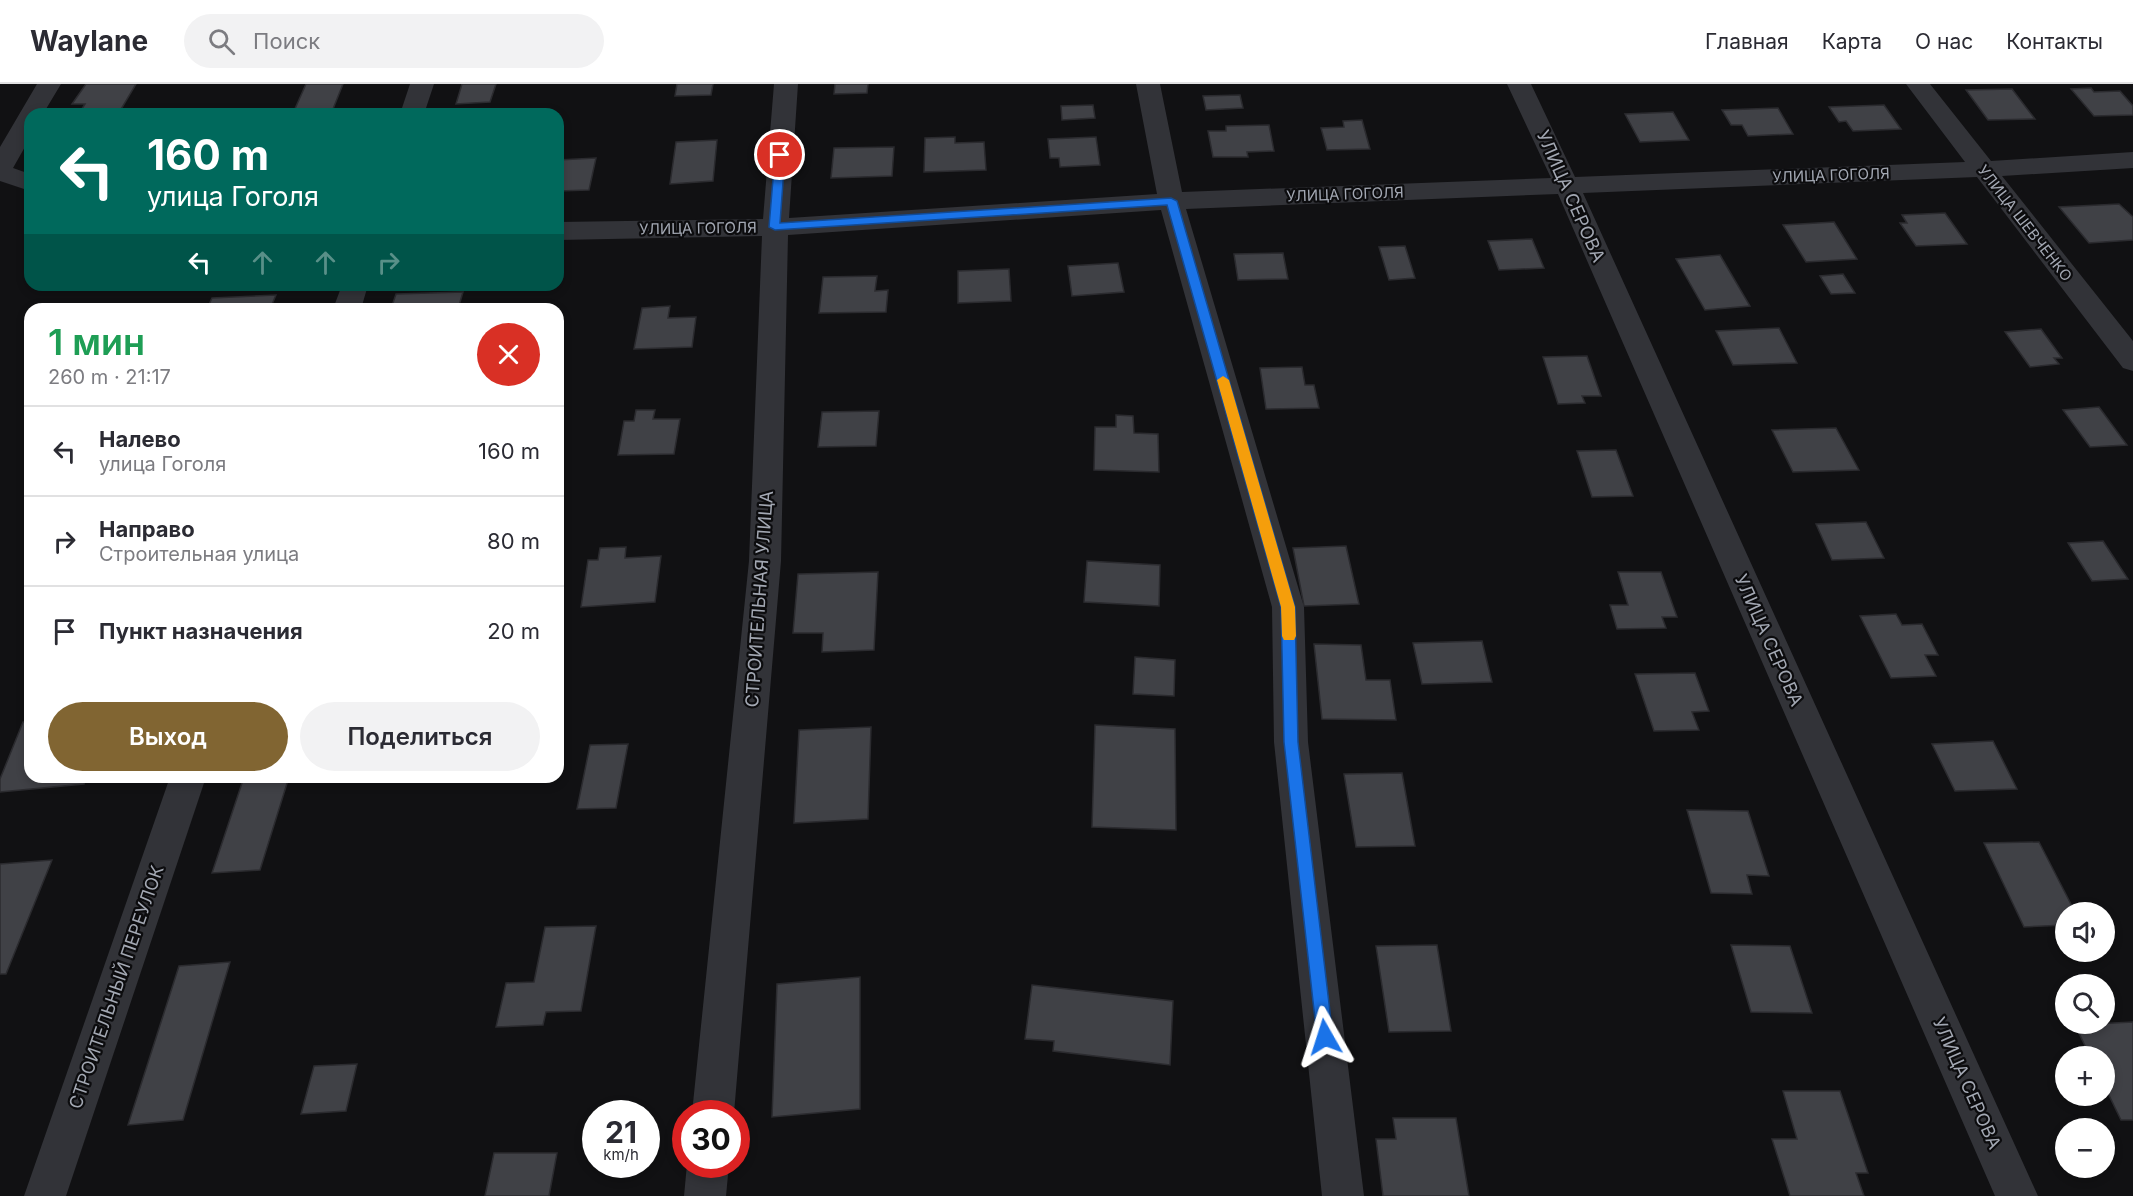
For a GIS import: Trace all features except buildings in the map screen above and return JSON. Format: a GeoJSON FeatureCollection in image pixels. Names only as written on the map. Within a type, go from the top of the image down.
{"type":"FeatureCollection","features":[{"type":"Feature","properties":{"kind":"street"},"geometry":{"type":"LineString","coordinates":[[35,108],[49,84]]}},
{"type":"Feature","properties":{"kind":"street"},"geometry":{"type":"LineString","coordinates":[[414,108],[422,84]]}},
{"type":"Feature","properties":{"kind":"street","name":"СТРОИТЕЛЬНАЯ УЛИЦА"},"geometry":{"type":"LineString","coordinates":[[714,1100],[765,561],[775,227],[786,84]]}},
{"type":"Feature","properties":{"kind":"street"},"geometry":{"type":"LineString","coordinates":[[1148,84],[1171,201],[1288,607],[1291,742],[1343,1196]]}},
{"type":"Feature","properties":{"kind":"street","name":"УЛИЦА СЕРОВА"},"geometry":{"type":"LineString","coordinates":[[1519,84],[1567,186],[2017,1196]]}},
{"type":"Feature","properties":{"kind":"street","name":"УЛИЦА ШЕВЧЕНКО"},"geometry":{"type":"LineString","coordinates":[[1918,84],[2133,361]]}},
{"type":"Feature","properties":{"kind":"street"},"geometry":{"type":"LineString","coordinates":[[0,168],[24,127]]}},
{"type":"Feature","properties":{"kind":"street","name":"УЛИЦА ГОГОЛЯ"},"geometry":{"type":"LineString","coordinates":[[564,231],[775,227],[1171,201],[1567,186],[2133,160]]}},
{"type":"Feature","properties":{"kind":"street"},"geometry":{"type":"LineString","coordinates":[[0,172],[24,181]]}},
{"type":"Feature","properties":{"kind":"street","name":"СТРОИТЕЛЬНЫЙ ПЕРЕУЛОК"},"geometry":{"type":"LineString","coordinates":[[45,1196],[186,783]]}},
{"type":"Feature","properties":{"kind":"street"},"geometry":{"type":"LineString","coordinates":[[705,1196],[707,1178]]}},
{"type":"Feature","properties":{"kind":"slow traffic"},"geometry":{"type":"LineString","coordinates":[[1223,380],[1288,607],[1289,636]]}},
{"type":"Feature","properties":{"kind":"route"},"geometry":{"type":"LineString","coordinates":[[780,155],[775,227],[1171,201],[1288,607],[1291,742],[1325,1037]]}}]}
